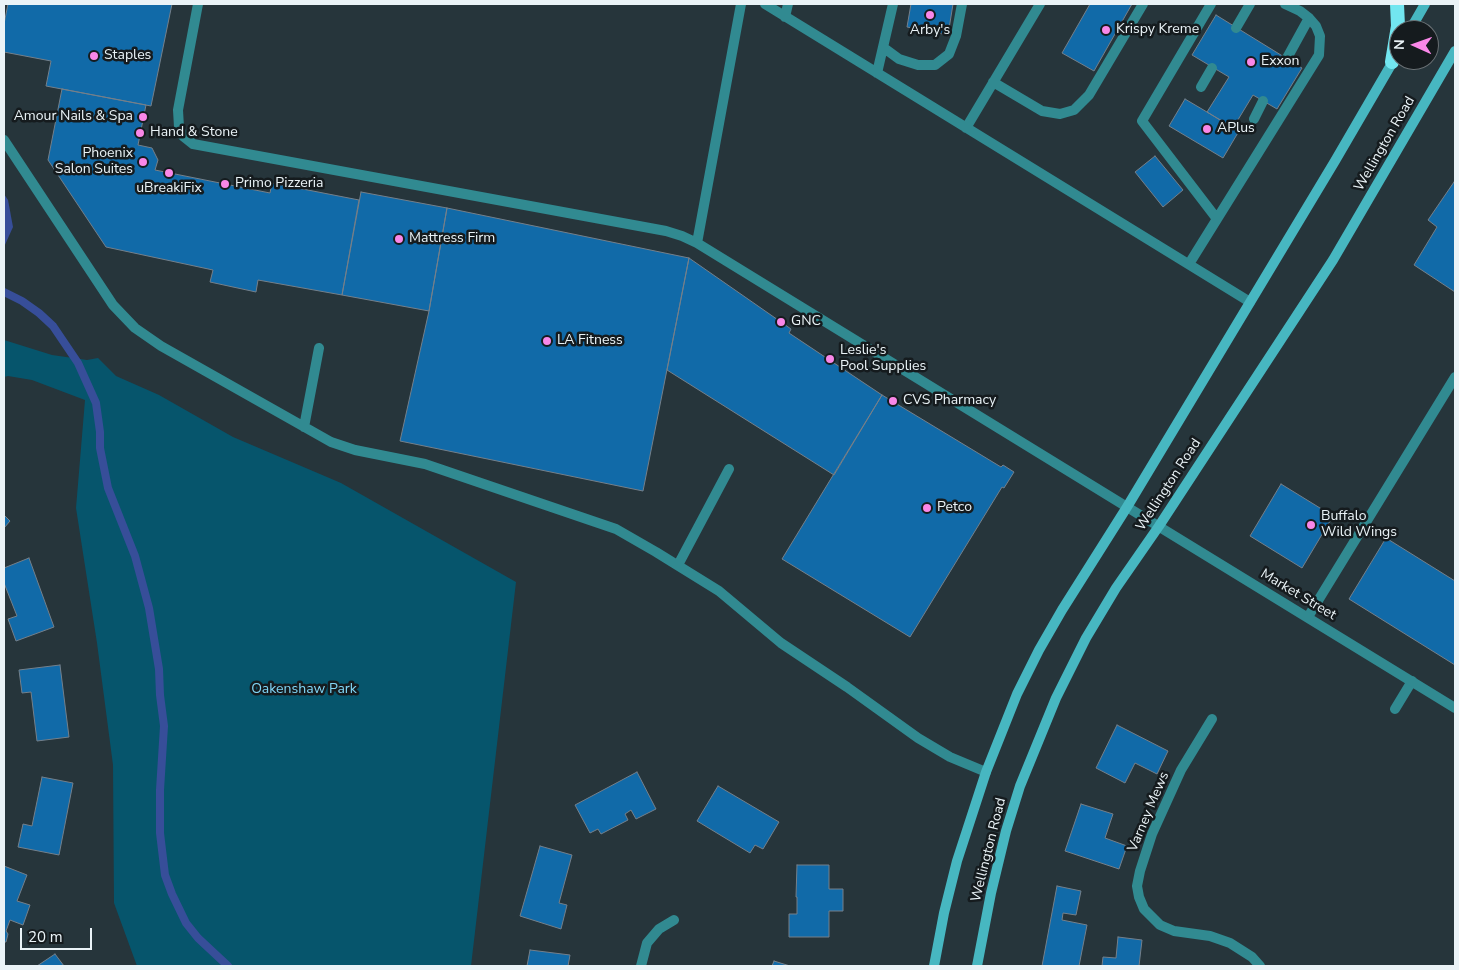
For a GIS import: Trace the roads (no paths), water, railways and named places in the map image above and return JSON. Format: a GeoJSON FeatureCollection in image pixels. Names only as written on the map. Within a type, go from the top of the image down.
{"type":"FeatureCollection","features":[{"type":"Feature","properties":{"kind":"highway"},"geometry":{"type":"LineString","coordinates":[[1397,4],[1398,20]]}},
{"type":"Feature","properties":{"kind":"main road"},"geometry":{"type":"LineString","coordinates":[[1416,20],[1425,4]]}},
{"type":"Feature","properties":{"kind":"main road","name":"Wellington Road"},"geometry":{"type":"LineString","coordinates":[[977,966],[991,893],[1006,831],[1020,786],[1056,698],[1086,638],[1116,588],[1159,526],[1333,260],[1455,51]]}},
{"type":"Feature","properties":{"kind":"main road","name":"Wellington Road"},"geometry":{"type":"LineString","coordinates":[[934,966],[944,913],[957,861],[986,772],[1017,694],[1039,650],[1335,161],[1389,68]]}},
{"type":"Feature","properties":{"kind":"street","name":"Market Street"},"geometry":{"type":"LineString","coordinates":[[198,4],[178,110],[179,128],[183,136],[193,144],[666,231],[682,236],[697,243],[1126,508],[1159,526],[1455,708]]}},
{"type":"Feature","properties":{"kind":"street"},"geometry":{"type":"LineString","coordinates":[[697,243],[741,4]]}},
{"type":"Feature","properties":{"kind":"street"},"geometry":{"type":"LineString","coordinates":[[765,4],[1250,302]]}},
{"type":"Feature","properties":{"kind":"street"},"geometry":{"type":"LineString","coordinates":[[786,16],[788,4]]}},
{"type":"Feature","properties":{"kind":"street"},"geometry":{"type":"LineString","coordinates":[[877,73],[894,4]]}},
{"type":"Feature","properties":{"kind":"street"},"geometry":{"type":"LineString","coordinates":[[884,48],[899,59],[918,65],[935,65],[949,54],[956,36],[962,4]]}},
{"type":"Feature","properties":{"kind":"street"},"geometry":{"type":"LineString","coordinates":[[966,128],[1040,4]]}},
{"type":"Feature","properties":{"kind":"street"},"geometry":{"type":"LineString","coordinates":[[994,82],[1042,111],[1060,114],[1074,110],[1089,95],[1143,4]]}},
{"type":"Feature","properties":{"kind":"street"},"geometry":{"type":"LineString","coordinates":[[1211,4],[1142,121],[1217,218]]}},
{"type":"Feature","properties":{"kind":"street"},"geometry":{"type":"LineString","coordinates":[[1236,28],[1250,4]]}},
{"type":"Feature","properties":{"kind":"street"},"geometry":{"type":"LineString","coordinates":[[1189,264],[1320,55],[1320,36],[1316,26],[1300,11],[1285,4]]}},
{"type":"Feature","properties":{"kind":"street"},"geometry":{"type":"LineString","coordinates":[[1287,58],[1309,18]]}},
{"type":"Feature","properties":{"kind":"street"},"geometry":{"type":"LineString","coordinates":[[1201,87],[1212,68]]}},
{"type":"Feature","properties":{"kind":"street"},"geometry":{"type":"LineString","coordinates":[[1254,119],[1263,101]]}},
{"type":"Feature","properties":{"kind":"street"},"geometry":{"type":"LineString","coordinates":[[4,140],[113,305],[135,328],[162,346],[331,442],[355,450],[425,464],[616,529],[719,591],[781,642],[847,686],[918,738],[950,757],[986,772]]}},
{"type":"Feature","properties":{"kind":"street"},"geometry":{"type":"LineString","coordinates":[[304,427],[318,348]]}},
{"type":"Feature","properties":{"kind":"street"},"geometry":{"type":"LineString","coordinates":[[1308,618],[1455,376]]}},
{"type":"Feature","properties":{"kind":"street"},"geometry":{"type":"LineString","coordinates":[[678,565],[729,468]]}},
{"type":"Feature","properties":{"kind":"street"},"geometry":{"type":"LineString","coordinates":[[1394,709],[1412,681]]}},
{"type":"Feature","properties":{"kind":"street","name":"Varney Mews"},"geometry":{"type":"LineString","coordinates":[[1212,719],[1181,770],[1152,834],[1137,886],[1139,897],[1144,908],[1160,925],[1174,931],[1210,936],[1230,944],[1252,957],[1260,966]]}},
{"type":"Feature","properties":{"kind":"street"},"geometry":{"type":"LineString","coordinates":[[641,966],[647,944],[659,930],[674,920]]}},
{"type":"Feature","properties":{"kind":"water"},"geometry":{"type":"Polygon","coordinates":[[[4,194],[8,200],[13,227],[4,247],[4,194]]]}},
{"type":"Feature","properties":{"kind":"waterway"},"geometry":{"type":"LineString","coordinates":[[4,292],[22,301],[53,326],[78,363],[96,403],[100,448],[108,488],[135,556],[149,608],[159,669],[164,726],[160,790],[160,833],[165,875],[186,923],[198,938],[228,966]]}},
{"type":"Feature","properties":{"kind":"place","name":"Arby's"},"geometry":{"type":"Point","coordinates":[930,15]}},
{"type":"Feature","properties":{"kind":"place","name":"Krispy Kreme"},"geometry":{"type":"Point","coordinates":[1106,30]}},
{"type":"Feature","properties":{"kind":"place","name":"Staples"},"geometry":{"type":"Point","coordinates":[94,56]}},
{"type":"Feature","properties":{"kind":"place","name":"Exxon"},"geometry":{"type":"Point","coordinates":[1251,62]}},
{"type":"Feature","properties":{"kind":"place","name":"Amour Nails & Spa"},"geometry":{"type":"Point","coordinates":[143,117]}},
{"type":"Feature","properties":{"kind":"place","name":"APlus"},"geometry":{"type":"Point","coordinates":[1207,129]}},
{"type":"Feature","properties":{"kind":"place","name":"Hand & Stone"},"geometry":{"type":"Point","coordinates":[140,133]}},
{"type":"Feature","properties":{"kind":"place","name":"Phoenix Salon Suites"},"geometry":{"type":"Point","coordinates":[143,162]}},
{"type":"Feature","properties":{"kind":"place","name":"uBreakiFix"},"geometry":{"type":"Point","coordinates":[169,173]}},
{"type":"Feature","properties":{"kind":"place","name":"Primo Pizzeria"},"geometry":{"type":"Point","coordinates":[225,184]}},
{"type":"Feature","properties":{"kind":"place","name":"Mattress Firm"},"geometry":{"type":"Point","coordinates":[399,239]}},
{"type":"Feature","properties":{"kind":"place","name":"GNC"},"geometry":{"type":"Point","coordinates":[781,322]}},
{"type":"Feature","properties":{"kind":"place","name":"LA Fitness"},"geometry":{"type":"Point","coordinates":[547,341]}},
{"type":"Feature","properties":{"kind":"place","name":"Leslie's Pool Supplies"},"geometry":{"type":"Point","coordinates":[830,359]}},
{"type":"Feature","properties":{"kind":"place","name":"CVS Pharmacy"},"geometry":{"type":"Point","coordinates":[893,401]}},
{"type":"Feature","properties":{"kind":"place","name":"Petco"},"geometry":{"type":"Point","coordinates":[927,508]}},
{"type":"Feature","properties":{"kind":"place","name":"Buffalo Wild Wings"},"geometry":{"type":"Point","coordinates":[1311,525]}},
{"type":"Feature","properties":{"kind":"park label","name":"Oakenshaw Park"},"geometry":{"type":"Point","coordinates":[304,690]}}]}
